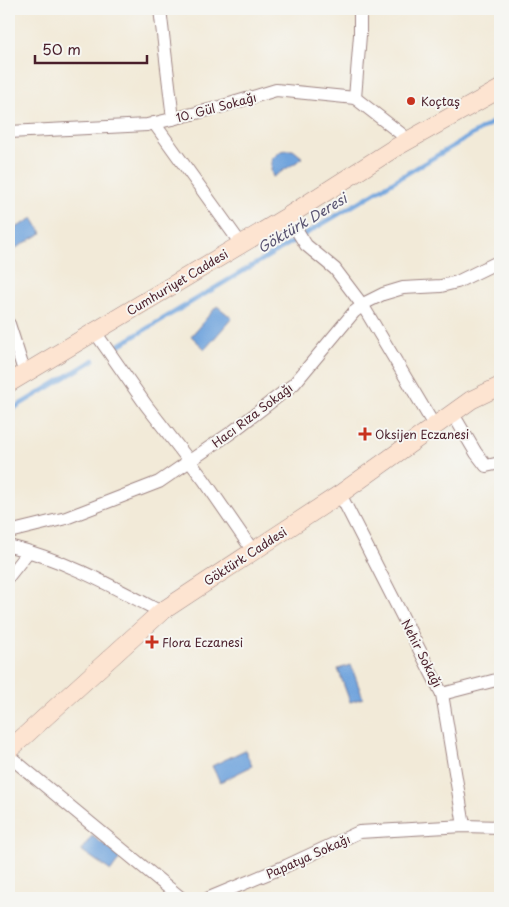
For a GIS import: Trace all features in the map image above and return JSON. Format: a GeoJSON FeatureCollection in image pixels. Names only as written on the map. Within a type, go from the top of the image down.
{"type":"FeatureCollection","features":[{"type":"Feature","properties":{"kind":"main road","name":"Cumhuriyet Caddesi"},"geometry":{"type":"LineString","coordinates":[[9,383],[241,244],[292,224],[409,140],[500,89]]}},
{"type":"Feature","properties":{"kind":"main road","name":"Göktürk Caddesi"},"geometry":{"type":"LineString","coordinates":[[9,750],[161,612],[340,494],[472,400],[500,386]]}},
{"type":"Feature","properties":{"kind":"street"},"geometry":{"type":"LineString","coordinates":[[160,9],[174,119]]}},
{"type":"Feature","properties":{"kind":"street"},"geometry":{"type":"LineString","coordinates":[[360,9],[355,98],[409,140]]}},
{"type":"Feature","properties":{"kind":"street","name":"10. Gül Sokağı"},"geometry":{"type":"LineString","coordinates":[[9,132],[148,125],[213,109],[276,90],[355,98]]}},
{"type":"Feature","properties":{"kind":"street"},"geometry":{"type":"LineString","coordinates":[[154,123],[241,244]]}},
{"type":"Feature","properties":{"kind":"street"},"geometry":{"type":"LineString","coordinates":[[292,224],[306,245],[335,269],[363,306],[435,427]]}},
{"type":"Feature","properties":{"kind":"street","name":"Hacı Rıza Sokağı"},"geometry":{"type":"LineString","coordinates":[[9,532],[66,518],[159,482],[232,432],[294,384],[354,312],[363,306],[383,294],[403,288],[440,286],[457,282],[500,262]]}},
{"type":"Feature","properties":{"kind":"street"},"geometry":{"type":"LineString","coordinates":[[9,324],[25,374]]}},
{"type":"Feature","properties":{"kind":"street"},"geometry":{"type":"LineString","coordinates":[[95,332],[146,405],[190,461],[253,551]]}},
{"type":"Feature","properties":{"kind":"street"},"geometry":{"type":"LineString","coordinates":[[453,414],[486,466],[500,463]]}},
{"type":"Feature","properties":{"kind":"street","name":"Nehir Sokağı"},"geometry":{"type":"LineString","coordinates":[[340,494],[442,694],[464,826]]}},
{"type":"Feature","properties":{"kind":"street"},"geometry":{"type":"LineString","coordinates":[[9,546],[93,575],[161,612]]}},
{"type":"Feature","properties":{"kind":"street"},"geometry":{"type":"LineString","coordinates":[[9,576],[28,552]]}},
{"type":"Feature","properties":{"kind":"street"},"geometry":{"type":"LineString","coordinates":[[442,694],[500,678]]}},
{"type":"Feature","properties":{"kind":"street"},"geometry":{"type":"LineString","coordinates":[[9,756],[181,898]]}},
{"type":"Feature","properties":{"kind":"street","name":"Papatya Sokağı"},"geometry":{"type":"LineString","coordinates":[[209,898],[286,866],[360,832],[464,826],[500,827]]}},
{"type":"Feature","properties":{"kind":"water"},"geometry":{"type":"Polygon","coordinates":[[[293,150],[303,158],[273,177],[271,171],[272,159],[281,151],[293,150]]]}},
{"type":"Feature","properties":{"kind":"water"},"geometry":{"type":"Polygon","coordinates":[[[33,218],[42,233],[9,252],[9,232],[33,218]]]}},
{"type":"Feature","properties":{"kind":"water"},"geometry":{"type":"Polygon","coordinates":[[[217,306],[232,318],[205,349],[191,336],[217,306]]]}},
{"type":"Feature","properties":{"kind":"water"},"geometry":{"type":"Polygon","coordinates":[[[351,665],[363,698],[350,702],[338,669],[351,665]]]}},
{"type":"Feature","properties":{"kind":"water"},"geometry":{"type":"Polygon","coordinates":[[[245,750],[252,766],[220,782],[212,766],[245,750]]]}},
{"type":"Feature","properties":{"kind":"water"},"geometry":{"type":"Polygon","coordinates":[[[92,836],[121,857],[111,871],[81,850],[92,836]]]}},
{"type":"Feature","properties":{"kind":"waterway","name":"Göktürk Deresi"},"geometry":{"type":"LineString","coordinates":[[116,347],[500,118]]}},
{"type":"Feature","properties":{"kind":"waterway","name":"Göktürk Deresi"},"geometry":{"type":"LineString","coordinates":[[9,411],[94,360]]}},
{"type":"Feature","properties":{"kind":"place","name":"Koçtaş"},"geometry":{"type":"Point","coordinates":[411,101]}},
{"type":"Feature","properties":{"kind":"place","name":"Oksijen Eczanesi"},"geometry":{"type":"Point","coordinates":[365,434]}},
{"type":"Feature","properties":{"kind":"place","name":"Flora Eczanesi"},"geometry":{"type":"Point","coordinates":[152,642]}}]}
